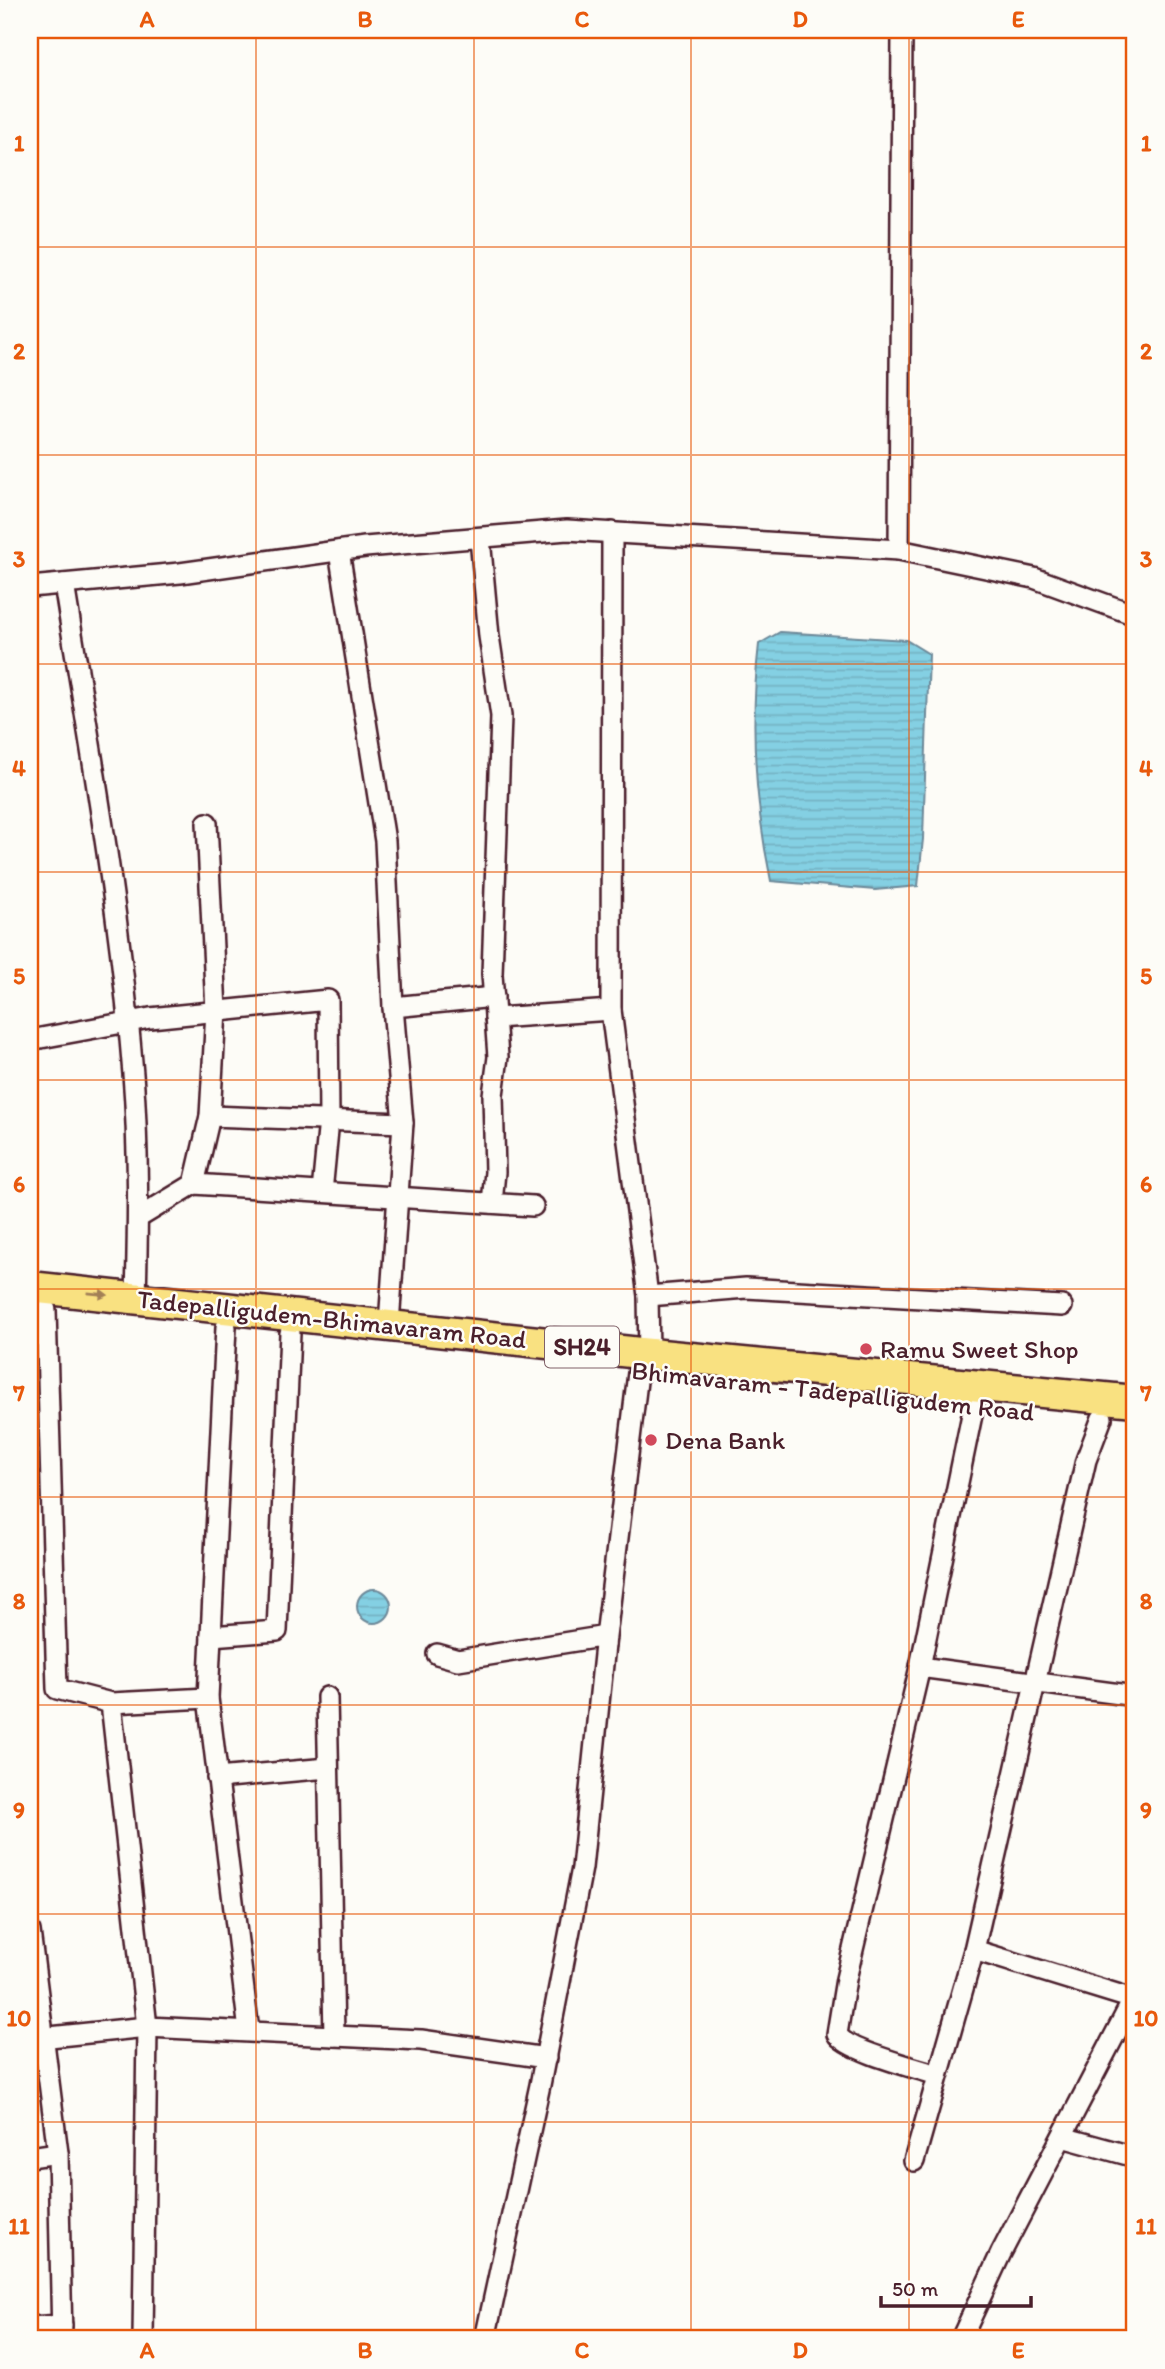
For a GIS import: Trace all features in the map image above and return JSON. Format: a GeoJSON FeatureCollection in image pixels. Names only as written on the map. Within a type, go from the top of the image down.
{"type":"FeatureCollection","features":[{"type":"Feature","properties":{"kind":"main road","name":"Tadepalligudem-Bhimavaram Road"},"geometry":{"type":"LineString","coordinates":[[35,1301],[136,1298],[389,1324],[643,1363],[1135,1402]]}},
{"type":"Feature","properties":{"kind":"main road","name":"Bhimavaram - Tadepalligudem Road"},"geometry":{"type":"LineString","coordinates":[[35,1301],[226,1327],[643,1363],[974,1405],[1135,1421]]}},
{"type":"Feature","properties":{"kind":"street"},"geometry":{"type":"LineString","coordinates":[[899,550],[902,30]]}},
{"type":"Feature","properties":{"kind":"street"},"geometry":{"type":"LineString","coordinates":[[30,587],[180,573],[339,551],[567,530],[899,550],[1034,578],[1135,615]]}},
{"type":"Feature","properties":{"kind":"street"},"geometry":{"type":"LineString","coordinates":[[485,2339],[582,1868],[605,1645],[643,1363],[648,1296],[611,1010],[612,532]]}},
{"type":"Feature","properties":{"kind":"street"},"geometry":{"type":"LineString","coordinates":[[480,538],[489,636],[501,716],[494,997],[498,1057],[493,1095],[495,1172],[492,1203]]}},
{"type":"Feature","properties":{"kind":"street"},"geometry":{"type":"LineString","coordinates":[[339,551],[385,841],[393,1007],[403,1123],[389,1324]]}},
{"type":"Feature","properties":{"kind":"street"},"geometry":{"type":"LineString","coordinates":[[64,584],[108,859],[133,1073],[138,1218],[136,1298]]}},
{"type":"Feature","properties":{"kind":"street"},"geometry":{"type":"LineString","coordinates":[[194,1184],[210,1116],[216,1012],[207,823]]}},
{"type":"Feature","properties":{"kind":"street"},"geometry":{"type":"LineString","coordinates":[[393,1007],[494,997]]}},
{"type":"Feature","properties":{"kind":"street"},"geometry":{"type":"LineString","coordinates":[[30,1040],[126,1023],[328,1000],[328,1120],[323,1192]]}},
{"type":"Feature","properties":{"kind":"street"},"geometry":{"type":"LineString","coordinates":[[495,1018],[611,1010]]}},
{"type":"Feature","properties":{"kind":"street"},"geometry":{"type":"LineString","coordinates":[[210,1116],[403,1123]]}},
{"type":"Feature","properties":{"kind":"street"},"geometry":{"type":"LineString","coordinates":[[138,1218],[194,1184],[533,1206]]}},
{"type":"Feature","properties":{"kind":"street"},"geometry":{"type":"LineString","coordinates":[[648,1296],[746,1288],[1062,1306]]}},
{"type":"Feature","properties":{"kind":"street"},"geometry":{"type":"LineString","coordinates":[[35,1301],[57,1689],[111,1703],[208,1698]]}},
{"type":"Feature","properties":{"kind":"street"},"geometry":{"type":"LineString","coordinates":[[226,1327],[208,1698],[248,2031]]}},
{"type":"Feature","properties":{"kind":"street"},"geometry":{"type":"LineString","coordinates":[[211,1636],[278,1631],[290,1333]]}},
{"type":"Feature","properties":{"kind":"street"},"geometry":{"type":"LineString","coordinates":[[938,2075],[856,2047],[840,2039],[837,2034],[846,1979],[920,1667],[974,1405]]}},
{"type":"Feature","properties":{"kind":"street"},"geometry":{"type":"LineString","coordinates":[[914,2161],[974,1950],[1086,1460],[1102,1418]]}},
{"type":"Feature","properties":{"kind":"street"},"geometry":{"type":"LineString","coordinates":[[437,1654],[458,1660],[600,1637],[605,1645]]}},
{"type":"Feature","properties":{"kind":"street"},"geometry":{"type":"LineString","coordinates":[[920,1667],[1135,1696]]}},
{"type":"Feature","properties":{"kind":"street"},"geometry":{"type":"LineString","coordinates":[[327,1697],[334,2036]]}},
{"type":"Feature","properties":{"kind":"street"},"geometry":{"type":"LineString","coordinates":[[111,1703],[146,2027],[143,2339]]}},
{"type":"Feature","properties":{"kind":"street"},"geometry":{"type":"LineString","coordinates":[[217,1779],[328,1768]]}},
{"type":"Feature","properties":{"kind":"street"},"geometry":{"type":"LineString","coordinates":[[30,1931],[36,2038],[58,2153],[62,2332],[30,2327]]}},
{"type":"Feature","properties":{"kind":"street"},"geometry":{"type":"LineString","coordinates":[[961,2339],[1134,1997],[974,1950]]}},
{"type":"Feature","properties":{"kind":"street"},"geometry":{"type":"LineString","coordinates":[[36,2038],[146,2027],[248,2031],[421,2040],[545,2058]]}},
{"type":"Feature","properties":{"kind":"street"},"geometry":{"type":"LineString","coordinates":[[1062,2137],[1135,2157]]}},
{"type":"Feature","properties":{"kind":"street"},"geometry":{"type":"LineString","coordinates":[[30,2157],[58,2153]]}},
{"type":"Feature","properties":{"kind":"water"},"geometry":{"type":"Polygon","coordinates":[[[780,632],[906,640],[929,654],[923,839],[918,886],[875,890],[771,881],[758,793],[756,673],[759,644],[780,632]]]}},
{"type":"Feature","properties":{"kind":"water"},"geometry":{"type":"Polygon","coordinates":[[[374,1589],[386,1594],[391,1606],[386,1618],[374,1623],[362,1618],[357,1606],[362,1594],[374,1589]]]}},
{"type":"Feature","properties":{"kind":"place","name":"Ramu Sweet Shop"},"geometry":{"type":"Point","coordinates":[866,1349]}},
{"type":"Feature","properties":{"kind":"place","name":"Dena Bank"},"geometry":{"type":"Point","coordinates":[651,1440]}}]}
